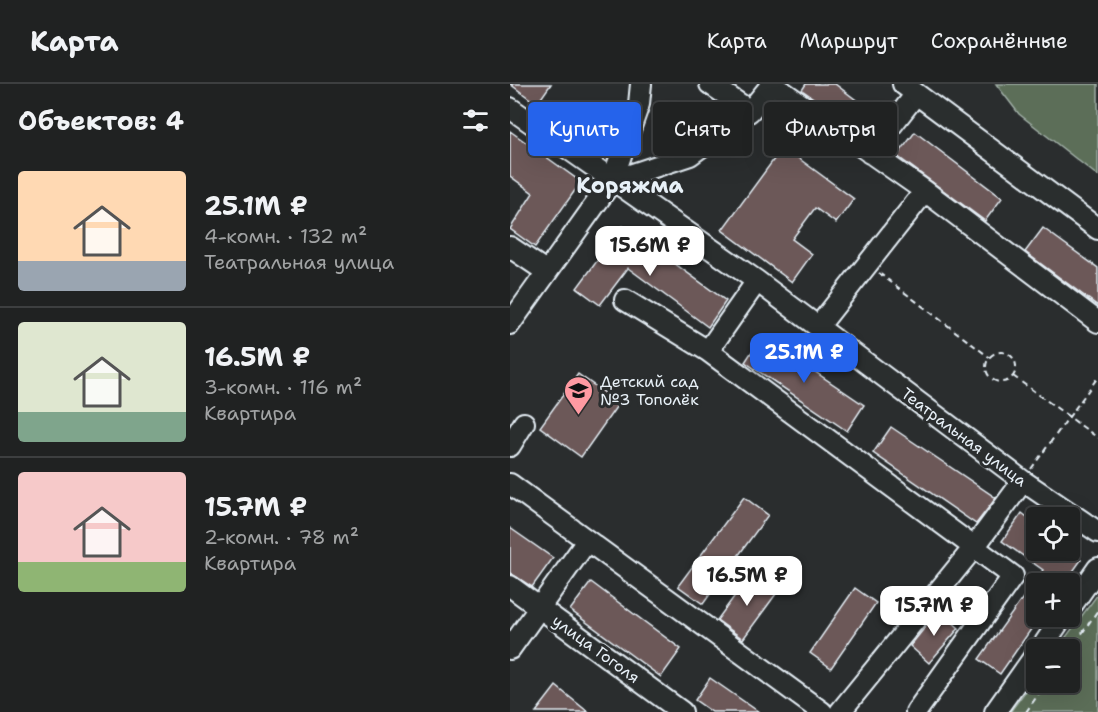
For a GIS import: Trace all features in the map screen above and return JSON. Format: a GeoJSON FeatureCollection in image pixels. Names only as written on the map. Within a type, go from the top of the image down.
{"type":"FeatureCollection","features":[{"type":"Feature","properties":{"kind":"street"},"geometry":{"type":"LineString","coordinates":[[510,324],[612,182],[639,104],[641,84]]}},
{"type":"Feature","properties":{"kind":"street"},"geometry":{"type":"LineString","coordinates":[[710,84],[737,102]]}},
{"type":"Feature","properties":{"kind":"street"},"geometry":{"type":"LineString","coordinates":[[752,109],[772,84],[798,102]]}},
{"type":"Feature","properties":{"kind":"street"},"geometry":{"type":"LineString","coordinates":[[897,109],[909,89],[1098,229]]}},
{"type":"Feature","properties":{"kind":"street","name":"Театральная улица"},"geometry":{"type":"LineString","coordinates":[[510,108],[612,182],[757,281],[1023,481],[1098,532]]}},
{"type":"Feature","properties":{"kind":"street"},"geometry":{"type":"LineString","coordinates":[[612,182],[687,156]]}},
{"type":"Feature","properties":{"kind":"street"},"geometry":{"type":"LineString","coordinates":[[874,156],[925,191],[1098,322]]}},
{"type":"Feature","properties":{"kind":"street"},"geometry":{"type":"LineString","coordinates":[[818,327],[925,191]]}},
{"type":"Feature","properties":{"kind":"street"},"geometry":{"type":"LineString","coordinates":[[510,247],[547,272]]}},
{"type":"Feature","properties":{"kind":"street"},"geometry":{"type":"LineString","coordinates":[[708,351],[757,281]]}},
{"type":"Feature","properties":{"kind":"street"},"geometry":{"type":"LineString","coordinates":[[625,300],[708,351],[1013,576],[916,712]]}},
{"type":"Feature","properties":{"kind":"street"},"geometry":{"type":"LineString","coordinates":[[510,446],[524,423]]}},
{"type":"Feature","properties":{"kind":"street"},"geometry":{"type":"LineString","coordinates":[[840,712],[975,546],[1023,481]]}},
{"type":"Feature","properties":{"kind":"street"},"geometry":{"type":"LineString","coordinates":[[510,484],[822,712]]}},
{"type":"Feature","properties":{"kind":"street"},"geometry":{"type":"LineString","coordinates":[[510,649],[587,541]]}},
{"type":"Feature","properties":{"kind":"street"},"geometry":{"type":"LineString","coordinates":[[1080,594],[1098,568]]}},
{"type":"Feature","properties":{"kind":"street","name":"улица Гоголя"},"geometry":{"type":"LineString","coordinates":[[510,586],[682,712]]}},
{"type":"Feature","properties":{"kind":"street"},"geometry":{"type":"LineString","coordinates":[[995,712],[1026,668]]}},
{"type":"Feature","properties":{"kind":"path"},"geometry":{"type":"LineString","coordinates":[[867,264],[989,357]]}},
{"type":"Feature","properties":{"kind":"path"},"geometry":{"type":"LineString","coordinates":[[1002,351],[1012,356],[1016,366],[1013,375],[1004,382],[993,380],[986,371],[989,357],[1002,351]]}},
{"type":"Feature","properties":{"kind":"path"},"geometry":{"type":"LineString","coordinates":[[1013,375],[1098,438]]}},
{"type":"Feature","properties":{"kind":"path"},"geometry":{"type":"LineString","coordinates":[[1023,481],[1098,377]]}},
{"type":"Feature","properties":{"kind":"path"},"geometry":{"type":"LineString","coordinates":[[1078,639],[1098,610]]}},
{"type":"Feature","properties":{"kind":"path"},"geometry":{"type":"LineString","coordinates":[[1026,712],[1039,693]]}},
{"type":"Feature","properties":{"kind":"green space"},"geometry":{"type":"Polygon","coordinates":[[[996,84],[1098,84],[1098,176],[1019,114],[996,84]]]}},
{"type":"Feature","properties":{"kind":"green space"},"geometry":{"type":"Polygon","coordinates":[[[1098,594],[1098,712],[1010,712],[1026,690],[1026,693],[1080,693],[1080,639],[1064,639],[1073,627],[1080,627],[1080,618],[1098,594]]]}},
{"type":"Feature","properties":{"kind":"building"},"geometry":{"type":"Polygon","coordinates":[[[510,84],[551,84],[538,102],[534,102],[510,84]]]}},
{"type":"Feature","properties":{"kind":"building"},"geometry":{"type":"Polygon","coordinates":[[[806,84],[835,84],[859,102],[819,102],[802,90],[806,84]]]}},
{"type":"Feature","properties":{"kind":"building"},"geometry":{"type":"Polygon","coordinates":[[[510,131],[528,144],[528,156],[545,156],[581,182],[535,247],[510,229],[533,193],[510,176],[510,131]]]}},
{"type":"Feature","properties":{"kind":"building"},"geometry":{"type":"Polygon","coordinates":[[[915,132],[1002,198],[985,221],[897,156],[915,132]]]}},
{"type":"Feature","properties":{"kind":"building"},"geometry":{"type":"Polygon","coordinates":[[[776,156],[795,156],[854,199],[836,223],[815,208],[792,239],[812,254],[792,282],[722,230],[776,156]]]}},
{"type":"Feature","properties":{"kind":"building"},"geometry":{"type":"Polygon","coordinates":[[[623,226],[726,301],[708,327],[628,268],[600,305],[577,288],[623,226]]]}},
{"type":"Feature","properties":{"kind":"building"},"geometry":{"type":"Polygon","coordinates":[[[1043,228],[1098,268],[1098,306],[1025,252],[1043,228]]]}},
{"type":"Feature","properties":{"kind":"building"},"geometry":{"type":"Polygon","coordinates":[[[762,336],[864,405],[847,431],[745,362],[762,336]]]}},
{"type":"Feature","properties":{"kind":"building","name":"Детский сад №3 Тополёк"},"geometry":{"type":"Polygon","coordinates":[[[578,374],[619,403],[581,457],[540,427],[578,374]]]}},
{"type":"Feature","properties":{"kind":"building"},"geometry":{"type":"Polygon","coordinates":[[[891,427],[996,498],[976,524],[873,453],[891,427]]]}},
{"type":"Feature","properties":{"kind":"building"},"geometry":{"type":"Polygon","coordinates":[[[744,497],[768,515],[703,604],[678,586],[744,497]]]}},
{"type":"Feature","properties":{"kind":"building"},"geometry":{"type":"Polygon","coordinates":[[[1022,513],[1026,516],[1026,558],[1002,541],[1022,513]]]}},
{"type":"Feature","properties":{"kind":"building"},"geometry":{"type":"Polygon","coordinates":[[[510,528],[553,558],[532,587],[510,573],[510,528]]]}},
{"type":"Feature","properties":{"kind":"building"},"geometry":{"type":"Polygon","coordinates":[[[1081,560],[1072,573],[1041,573],[1043,570],[1030,561],[1081,560]]]}},
{"type":"Feature","properties":{"kind":"building"},"geometry":{"type":"Polygon","coordinates":[[[750,575],[776,594],[743,639],[717,620],[750,575]]]}},
{"type":"Feature","properties":{"kind":"building"},"geometry":{"type":"Polygon","coordinates":[[[591,582],[681,649],[661,677],[570,610],[591,582]]]}},
{"type":"Feature","properties":{"kind":"building"},"geometry":{"type":"Polygon","coordinates":[[[855,588],[876,603],[831,668],[810,653],[855,588]]]}},
{"type":"Feature","properties":{"kind":"building"},"geometry":{"type":"Polygon","coordinates":[[[1026,594],[1026,627],[1033,627],[1000,674],[979,659],[1026,594]]]}},
{"type":"Feature","properties":{"kind":"building"},"geometry":{"type":"Polygon","coordinates":[[[939,610],[959,628],[929,663],[910,646],[939,610]]]}},
{"type":"Feature","properties":{"kind":"building"},"geometry":{"type":"Polygon","coordinates":[[[710,678],[759,712],[712,712],[695,700],[710,678]]]}},
{"type":"Feature","properties":{"kind":"building"},"geometry":{"type":"Polygon","coordinates":[[[556,686],[588,712],[536,712],[556,686]]]}},
{"type":"Feature","properties":{"kind":"place","name":"Детский сад №3 Тополёк"},"geometry":{"type":"Point","coordinates":[579,416]}},
{"type":"Feature","properties":{"kind":"district","name":"Коряжма"},"geometry":{"type":"Point","coordinates":[630,185]}}]}
